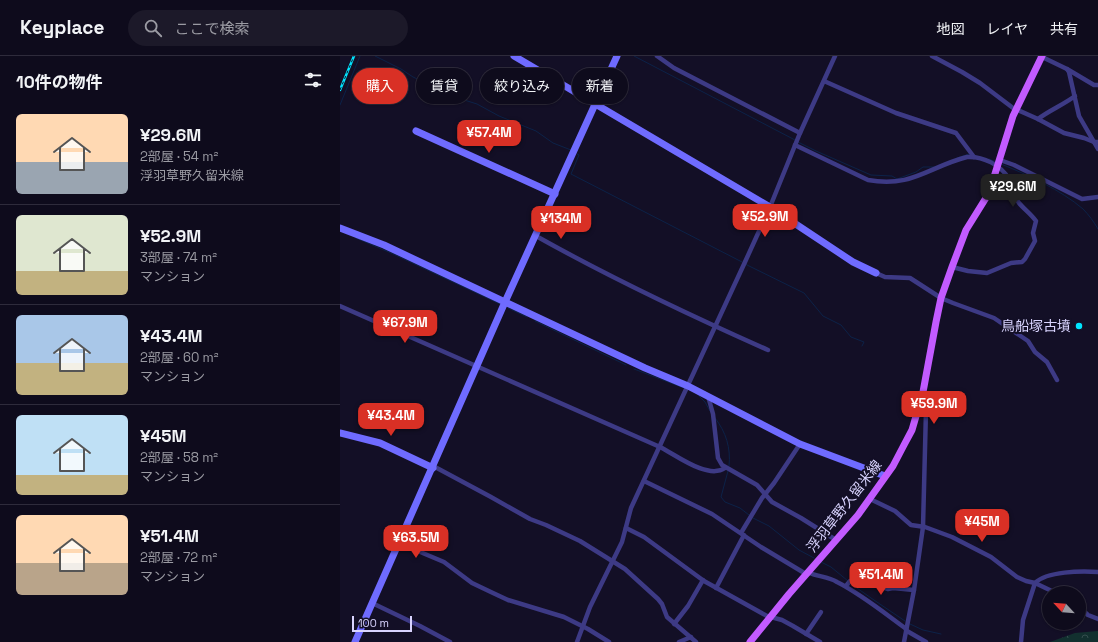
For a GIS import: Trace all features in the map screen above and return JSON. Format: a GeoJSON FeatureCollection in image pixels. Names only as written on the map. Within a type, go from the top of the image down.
{"type":"FeatureCollection","features":[{"type":"Feature","properties":{"kind":"main road","name":"浮羽草野久留米線"},"geometry":{"type":"LineString","coordinates":[[750,642],[870,499],[893,466],[912,430],[923,392],[930,348],[942,298],[952,267],[966,230],[989,193],[1008,130],[1016,109],[1041,56]]}},
{"type":"Feature","properties":{"kind":"street"},"geometry":{"type":"LineString","coordinates":[[514,56],[572,89]]}},
{"type":"Feature","properties":{"kind":"street"},"geometry":{"type":"LineString","coordinates":[[612,68],[617,56]]}},
{"type":"Feature","properties":{"kind":"street"},"geometry":{"type":"LineString","coordinates":[[657,56],[674,68],[800,133]]}},
{"type":"Feature","properties":{"kind":"street"},"geometry":{"type":"LineString","coordinates":[[576,642],[590,607],[622,542],[631,508],[745,263],[770,207],[800,133],[835,56]]}},
{"type":"Feature","properties":{"kind":"street"},"geometry":{"type":"LineString","coordinates":[[932,56],[962,72],[1016,109],[1064,133],[1096,142]]}},
{"type":"Feature","properties":{"kind":"street"},"geometry":{"type":"LineString","coordinates":[[1041,56],[1067,69],[1094,86],[1098,85]]}},
{"type":"Feature","properties":{"kind":"street"},"geometry":{"type":"LineString","coordinates":[[1067,69],[1079,116],[1096,142],[1098,149]]}},
{"type":"Feature","properties":{"kind":"street"},"geometry":{"type":"LineString","coordinates":[[824,81],[896,112],[956,133],[974,157]]}},
{"type":"Feature","properties":{"kind":"street"},"geometry":{"type":"LineString","coordinates":[[1038,119],[1049,110],[1066,102],[1074,96]]}},
{"type":"Feature","properties":{"kind":"street"},"geometry":{"type":"LineString","coordinates":[[355,642],[505,302],[596,104]]}},
{"type":"Feature","properties":{"kind":"street"},"geometry":{"type":"LineString","coordinates":[[598,104],[770,207],[853,262],[885,277],[910,278],[942,298],[994,318],[1028,341],[1035,352],[1047,362],[1057,380]]}},
{"type":"Feature","properties":{"kind":"street"},"geometry":{"type":"LineString","coordinates":[[416,131],[555,194]]}},
{"type":"Feature","properties":{"kind":"street"},"geometry":{"type":"LineString","coordinates":[[795,145],[868,180],[880,183],[907,180],[960,159],[974,157],[1014,165],[1082,199],[1098,197]]}},
{"type":"Feature","properties":{"kind":"street"},"geometry":{"type":"LineString","coordinates":[[952,267],[987,274],[1011,263],[1022,262],[1026,259],[1035,241],[1033,233],[1036,221],[1019,202],[999,162]]}},
{"type":"Feature","properties":{"kind":"street"},"geometry":{"type":"LineString","coordinates":[[340,228],[384,245],[687,388],[707,395],[800,444],[885,476]]}},
{"type":"Feature","properties":{"kind":"street"},"geometry":{"type":"LineString","coordinates":[[536,236],[577,259],[716,327],[768,350]]}},
{"type":"Feature","properties":{"kind":"street"},"geometry":{"type":"LineString","coordinates":[[340,306],[660,447],[700,469],[721,471],[728,469]]}},
{"type":"Feature","properties":{"kind":"street"},"geometry":{"type":"LineString","coordinates":[[904,642],[914,590],[922,526],[926,410],[925,396],[923,392]]}},
{"type":"Feature","properties":{"kind":"street"},"geometry":{"type":"LineString","coordinates":[[707,395],[713,414],[718,458],[728,469],[757,485],[772,502],[836,540]]}},
{"type":"Feature","properties":{"kind":"street"},"geometry":{"type":"LineString","coordinates":[[340,433],[380,443],[433,468],[435,467],[530,519],[580,541],[625,569],[658,599],[662,604],[667,617],[696,642]]}},
{"type":"Feature","properties":{"kind":"street"},"geometry":{"type":"LineString","coordinates":[[716,588],[751,517],[800,444]]}},
{"type":"Feature","properties":{"kind":"street"},"geometry":{"type":"LineString","coordinates":[[644,481],[662,491],[706,510],[807,573],[848,583],[867,582],[888,589],[914,590]]}},
{"type":"Feature","properties":{"kind":"street"},"geometry":{"type":"LineString","coordinates":[[870,499],[895,511],[911,525],[922,526],[952,537],[991,557],[1016,577],[1042,586]]}},
{"type":"Feature","properties":{"kind":"street"},"geometry":{"type":"LineString","coordinates":[[626,528],[644,537],[716,588],[767,616],[782,620],[806,634],[812,640],[820,642]]}},
{"type":"Feature","properties":{"kind":"street"},"geometry":{"type":"LineString","coordinates":[[399,543],[444,562],[471,582],[493,594],[564,617],[609,642]]}},
{"type":"Feature","properties":{"kind":"street"},"geometry":{"type":"LineString","coordinates":[[1021,642],[1023,620],[1035,583],[1039,579],[1078,571],[1098,572]]}},
{"type":"Feature","properties":{"kind":"street"},"geometry":{"type":"LineString","coordinates":[[674,624],[688,606],[703,580]]}},
{"type":"Feature","properties":{"kind":"street"},"geometry":{"type":"LineString","coordinates":[[848,583],[907,631],[926,642]]}},
{"type":"Feature","properties":{"kind":"street"},"geometry":{"type":"LineString","coordinates":[[372,603],[450,642]]}},
{"type":"Feature","properties":{"kind":"street"},"geometry":{"type":"LineString","coordinates":[[806,634],[821,612]]}},
{"type":"Feature","properties":{"kind":"street"},"geometry":{"type":"LineString","coordinates":[[1086,613],[1098,619]]}},
{"type":"Feature","properties":{"kind":"street"},"geometry":{"type":"LineString","coordinates":[[679,642],[691,637]]}},
{"type":"Feature","properties":{"kind":"green space"},"geometry":{"type":"Polygon","coordinates":[[[1098,631],[1098,642],[1050,642],[1075,633],[1098,631]]]}},
{"type":"Feature","properties":{"kind":"waterway"},"geometry":{"type":"LineString","coordinates":[[340,105],[360,56]]}},
{"type":"Feature","properties":{"kind":"waterway"},"geometry":{"type":"LineString","coordinates":[[375,56],[413,77],[536,131],[553,143],[571,150]]}},
{"type":"Feature","properties":{"kind":"waterway"},"geometry":{"type":"LineString","coordinates":[[634,56],[795,140]]}},
{"type":"Feature","properties":{"kind":"waterway"},"geometry":{"type":"LineString","coordinates":[[798,142],[871,175],[892,176],[897,179],[916,172],[923,167],[934,167]]}},
{"type":"Feature","properties":{"kind":"waterway"},"geometry":{"type":"LineString","coordinates":[[577,154],[579,155],[571,174],[742,262]]}},
{"type":"Feature","properties":{"kind":"waterway"},"geometry":{"type":"LineString","coordinates":[[957,158],[969,154]]}},
{"type":"Feature","properties":{"kind":"waterway"},"geometry":{"type":"LineString","coordinates":[[989,159],[996,162]]}},
{"type":"Feature","properties":{"kind":"waterway"},"geometry":{"type":"LineString","coordinates":[[1001,164],[1055,189],[1083,209],[1098,229]]}},
{"type":"Feature","properties":{"kind":"waterway"},"geometry":{"type":"LineString","coordinates":[[356,238],[500,304]]}},
{"type":"Feature","properties":{"kind":"waterway"},"geometry":{"type":"LineString","coordinates":[[745,264],[804,293],[823,316],[841,325],[851,337],[864,342],[862,346]]}},
{"type":"Feature","properties":{"kind":"waterway"},"geometry":{"type":"LineString","coordinates":[[508,308],[527,317]]}},
{"type":"Feature","properties":{"kind":"waterway"},"geometry":{"type":"LineString","coordinates":[[535,321],[626,365]]}},
{"type":"Feature","properties":{"kind":"waterway"},"geometry":{"type":"LineString","coordinates":[[634,369],[684,388]]}},
{"type":"Feature","properties":{"kind":"waterway"},"geometry":{"type":"LineString","coordinates":[[699,396],[705,402],[710,411]]}},
{"type":"Feature","properties":{"kind":"waterway"},"geometry":{"type":"LineString","coordinates":[[715,418],[727,440],[729,466]]}},
{"type":"Feature","properties":{"kind":"waterway"},"geometry":{"type":"LineString","coordinates":[[728,471],[721,497],[725,502],[740,508],[749,515]]}},
{"type":"Feature","properties":{"kind":"waterway"},"geometry":{"type":"LineString","coordinates":[[753,518],[769,526],[799,550],[814,558]]}},
{"type":"Feature","properties":{"kind":"waterway"},"geometry":{"type":"LineString","coordinates":[[821,562],[831,567],[848,581]]}},
{"type":"Feature","properties":{"kind":"waterway"},"geometry":{"type":"LineString","coordinates":[[850,583],[905,621]]}},
{"type":"Feature","properties":{"kind":"waterway"},"geometry":{"type":"LineString","coordinates":[[910,624],[923,630],[941,634]]}},
{"type":"Feature","properties":{"kind":"railway"},"geometry":{"type":"LineString","coordinates":[[340,90],[354,56]]}},
{"type":"Feature","properties":{"kind":"place","name":"鳥船塚古墳"},"geometry":{"type":"Point","coordinates":[1079,326]}}]}
